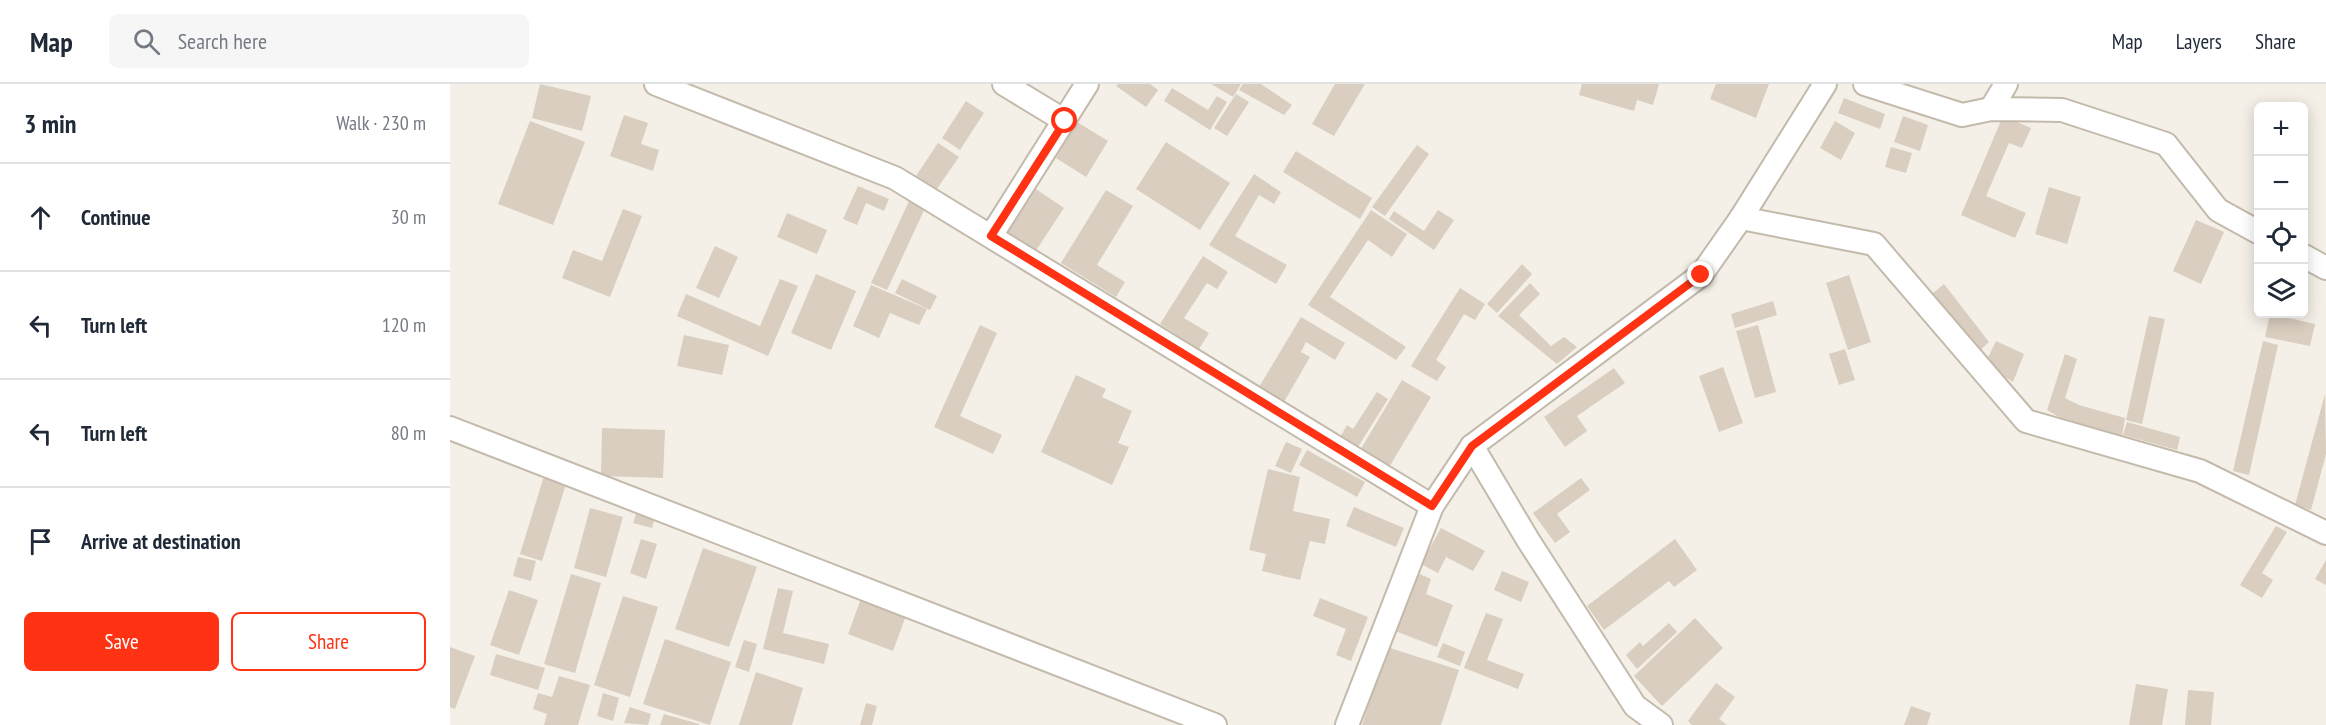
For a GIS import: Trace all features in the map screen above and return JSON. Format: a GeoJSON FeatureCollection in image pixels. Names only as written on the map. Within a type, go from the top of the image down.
{"type":"FeatureCollection","features":[{"type":"Feature","properties":{"kind":"street"},"geometry":{"type":"LineString","coordinates":[[656,84],[895,178],[1432,506]]}},
{"type":"Feature","properties":{"kind":"street"},"geometry":{"type":"LineString","coordinates":[[1004,84],[1065,121]]}},
{"type":"Feature","properties":{"kind":"street"},"geometry":{"type":"LineString","coordinates":[[991,236],[1087,84]]}},
{"type":"Feature","properties":{"kind":"street"},"geometry":{"type":"LineString","coordinates":[[1347,725],[1432,506],[1472,446],[1701,275],[1741,218],[1825,84]]}},
{"type":"Feature","properties":{"kind":"street"},"geometry":{"type":"LineString","coordinates":[[1865,84],[1962,115],[1991,109],[2062,110],[2166,144],[2218,210],[2254,229]]}},
{"type":"Feature","properties":{"kind":"street"},"geometry":{"type":"LineString","coordinates":[[1991,109],[2006,84]]}},
{"type":"Feature","properties":{"kind":"street"},"geometry":{"type":"LineString","coordinates":[[1741,218],[1874,244],[2026,421],[2200,471],[2326,533]]}},
{"type":"Feature","properties":{"kind":"street"},"geometry":{"type":"LineString","coordinates":[[2308,258],[2326,268]]}},
{"type":"Feature","properties":{"kind":"street"},"geometry":{"type":"LineString","coordinates":[[450,428],[1215,725]]}},
{"type":"Feature","properties":{"kind":"street"},"geometry":{"type":"LineString","coordinates":[[1472,446],[1528,540],[1635,706],[1661,725]]}},
{"type":"Feature","properties":{"kind":"building"},"geometry":{"type":"Polygon","coordinates":[[[540,84],[591,96],[582,131],[532,118],[540,84]]]}},
{"type":"Feature","properties":{"kind":"building"},"geometry":{"type":"Polygon","coordinates":[[[1118,84],[1150,84],[1158,90],[1146,107],[1116,86],[1118,84]]]}},
{"type":"Feature","properties":{"kind":"building"},"geometry":{"type":"Polygon","coordinates":[[[1211,84],[1241,84],[1233,97],[1211,84]]]}},
{"type":"Feature","properties":{"kind":"building"},"geometry":{"type":"Polygon","coordinates":[[[1243,84],[1261,84],[1292,105],[1284,115],[1239,90],[1243,84]]]}},
{"type":"Feature","properties":{"kind":"building"},"geometry":{"type":"Polygon","coordinates":[[[1335,84],[1365,84],[1334,136],[1312,124],[1335,84]]]}},
{"type":"Feature","properties":{"kind":"building"},"geometry":{"type":"Polygon","coordinates":[[[1582,84],[1659,84],[1653,105],[1637,100],[1634,111],[1579,95],[1582,84]]]}},
{"type":"Feature","properties":{"kind":"building"},"geometry":{"type":"Polygon","coordinates":[[[1716,84],[1769,84],[1756,118],[1710,99],[1716,84]]]}},
{"type":"Feature","properties":{"kind":"building"},"geometry":{"type":"Polygon","coordinates":[[[1172,88],[1208,110],[1217,96],[1227,102],[1210,130],[1164,101],[1172,88]]]}},
{"type":"Feature","properties":{"kind":"building"},"geometry":{"type":"Polygon","coordinates":[[[1236,94],[1249,102],[1227,136],[1214,128],[1236,94]]]}},
{"type":"Feature","properties":{"kind":"building"},"geometry":{"type":"Polygon","coordinates":[[[1844,98],[1885,114],[1880,129],[1838,113],[1844,98]]]}},
{"type":"Feature","properties":{"kind":"building"},"geometry":{"type":"Polygon","coordinates":[[[966,101],[984,113],[960,150],[942,138],[966,101]]]}},
{"type":"Feature","properties":{"kind":"building"},"geometry":{"type":"Polygon","coordinates":[[[624,115],[648,123],[641,144],[659,150],[653,171],[610,156],[624,115]]]}},
{"type":"Feature","properties":{"kind":"building"},"geometry":{"type":"Polygon","coordinates":[[[1903,116],[1928,125],[1920,151],[1894,142],[1903,116]]]}},
{"type":"Feature","properties":{"kind":"building"},"geometry":{"type":"Polygon","coordinates":[[[2003,116],[2031,128],[2022,148],[2009,143],[1986,196],[2026,213],[2015,238],[1961,215],[2003,116]]]}},
{"type":"Feature","properties":{"kind":"building"},"geometry":{"type":"Polygon","coordinates":[[[530,121],[585,142],[553,225],[498,204],[530,121]]]}},
{"type":"Feature","properties":{"kind":"building"},"geometry":{"type":"Polygon","coordinates":[[[1835,121],[1855,133],[1841,160],[1820,148],[1835,121]]]}},
{"type":"Feature","properties":{"kind":"building"},"geometry":{"type":"Polygon","coordinates":[[[1077,122],[1108,141],[1086,177],[1056,158],[1077,122]]]}},
{"type":"Feature","properties":{"kind":"building"},"geometry":{"type":"Polygon","coordinates":[[[1166,142],[1230,183],[1200,230],[1136,189],[1166,142]]]}},
{"type":"Feature","properties":{"kind":"building"},"geometry":{"type":"Polygon","coordinates":[[[938,143],[959,157],[936,190],[916,176],[938,143]]]}},
{"type":"Feature","properties":{"kind":"building"},"geometry":{"type":"Polygon","coordinates":[[[1417,145],[1429,154],[1385,216],[1372,207],[1417,145]]]}},
{"type":"Feature","properties":{"kind":"building"},"geometry":{"type":"Polygon","coordinates":[[[1891,147],[1912,153],[1906,173],[1885,167],[1891,147]]]}},
{"type":"Feature","properties":{"kind":"building"},"geometry":{"type":"Polygon","coordinates":[[[1296,151],[1372,198],[1360,219],[1283,172],[1296,151]]]}},
{"type":"Feature","properties":{"kind":"building"},"geometry":{"type":"Polygon","coordinates":[[[1254,174],[1281,192],[1274,204],[1259,195],[1235,236],[1287,265],[1276,284],[1209,245],[1254,174]]]}},
{"type":"Feature","properties":{"kind":"building"},"geometry":{"type":"Polygon","coordinates":[[[858,186],[889,199],[884,211],[866,203],[857,225],[843,219],[858,186]]]}},
{"type":"Feature","properties":{"kind":"building"},"geometry":{"type":"Polygon","coordinates":[[[2049,187],[2081,197],[2067,244],[2035,234],[2049,187]]]}},
{"type":"Feature","properties":{"kind":"building"},"geometry":{"type":"Polygon","coordinates":[[[1036,189],[1064,208],[1035,252],[1007,233],[1036,189]]]}},
{"type":"Feature","properties":{"kind":"building"},"geometry":{"type":"Polygon","coordinates":[[[1106,190],[1133,206],[1097,265],[1125,282],[1116,297],[1061,263],[1106,190]]]}},
{"type":"Feature","properties":{"kind":"building"},"geometry":{"type":"Polygon","coordinates":[[[910,199],[926,206],[887,290],[871,283],[910,199]]]}},
{"type":"Feature","properties":{"kind":"building"},"geometry":{"type":"Polygon","coordinates":[[[623,209],[642,216],[610,297],[562,278],[573,250],[602,261],[623,209]]]}},
{"type":"Feature","properties":{"kind":"building"},"geometry":{"type":"Polygon","coordinates":[[[1371,210],[1407,234],[1392,257],[1368,240],[1330,297],[1406,347],[1396,360],[1308,305],[1371,210]]]}},
{"type":"Feature","properties":{"kind":"building"},"geometry":{"type":"Polygon","coordinates":[[[1438,210],[1454,220],[1434,250],[1389,219],[1394,211],[1424,231],[1438,210]]]}},
{"type":"Feature","properties":{"kind":"building"},"geometry":{"type":"Polygon","coordinates":[[[787,213],[827,230],[817,254],[777,237],[787,213]]]}},
{"type":"Feature","properties":{"kind":"building"},"geometry":{"type":"Polygon","coordinates":[[[2196,220],[2224,232],[2201,284],[2173,271],[2196,220]]]}},
{"type":"Feature","properties":{"kind":"building"},"geometry":{"type":"Polygon","coordinates":[[[715,246],[738,257],[719,298],[696,288],[715,246]]]}},
{"type":"Feature","properties":{"kind":"building"},"geometry":{"type":"Polygon","coordinates":[[[1203,256],[1228,272],[1217,289],[1207,283],[1184,318],[1209,333],[1199,349],[1160,324],[1203,256]]]}},
{"type":"Feature","properties":{"kind":"building"},"geometry":{"type":"Polygon","coordinates":[[[1522,264],[1532,274],[1497,313],[1487,304],[1522,264]]]}},
{"type":"Feature","properties":{"kind":"building"},"geometry":{"type":"Polygon","coordinates":[[[816,274],[856,291],[831,350],[791,333],[816,274]]]}},
{"type":"Feature","properties":{"kind":"building"},"geometry":{"type":"Polygon","coordinates":[[[1849,275],[1871,342],[1848,350],[1826,283],[1849,275]]]}},
{"type":"Feature","properties":{"kind":"building"},"geometry":{"type":"Polygon","coordinates":[[[780,279],[798,286],[768,356],[677,316],[686,294],[760,326],[780,279]]]}},
{"type":"Feature","properties":{"kind":"building"},"geometry":{"type":"Polygon","coordinates":[[[902,279],[937,296],[930,310],[895,293],[902,279]]]}},
{"type":"Feature","properties":{"kind":"building"},"geometry":{"type":"Polygon","coordinates":[[[1530,283],[1540,294],[1519,315],[1551,346],[1564,337],[1577,347],[1557,364],[1498,316],[1530,283]]]}},
{"type":"Feature","properties":{"kind":"building"},"geometry":{"type":"Polygon","coordinates":[[[1944,284],[1989,342],[1978,352],[1932,294],[1944,284]]]}},
{"type":"Feature","properties":{"kind":"building"},"geometry":{"type":"Polygon","coordinates":[[[871,285],[927,309],[919,325],[890,313],[879,338],[853,326],[871,285]]]}},
{"type":"Feature","properties":{"kind":"building"},"geometry":{"type":"Polygon","coordinates":[[[1460,288],[1485,304],[1475,320],[1464,314],[1436,360],[1446,367],[1437,381],[1411,366],[1460,288]]]}},
{"type":"Feature","properties":{"kind":"building"},"geometry":{"type":"Polygon","coordinates":[[[1773,301],[1777,315],[1735,328],[1731,314],[1773,301]]]}},
{"type":"Feature","properties":{"kind":"building"},"geometry":{"type":"Polygon","coordinates":[[[2149,316],[2165,319],[2142,424],[2126,420],[2149,316]]]}},
{"type":"Feature","properties":{"kind":"building"},"geometry":{"type":"Polygon","coordinates":[[[1301,317],[1345,343],[1335,360],[1306,342],[1301,352],[1310,357],[1284,402],[1259,387],[1301,317]]]}},
{"type":"Feature","properties":{"kind":"building"},"geometry":{"type":"Polygon","coordinates":[[[2269,318],[2288,318],[2315,324],[2310,346],[2265,337],[2269,318]]]}},
{"type":"Feature","properties":{"kind":"building"},"geometry":{"type":"Polygon","coordinates":[[[980,325],[997,333],[960,416],[1002,435],[993,454],[934,427],[980,325]]]}},
{"type":"Feature","properties":{"kind":"building"},"geometry":{"type":"Polygon","coordinates":[[[1758,325],[1776,392],[1755,398],[1736,331],[1758,325]]]}},
{"type":"Feature","properties":{"kind":"building"},"geometry":{"type":"Polygon","coordinates":[[[684,335],[729,345],[722,375],[677,366],[684,335]]]}},
{"type":"Feature","properties":{"kind":"building"},"geometry":{"type":"Polygon","coordinates":[[[1996,341],[2024,354],[2013,382],[1985,364],[1996,341]]]}},
{"type":"Feature","properties":{"kind":"building"},"geometry":{"type":"Polygon","coordinates":[[[2263,341],[2278,345],[2249,475],[2233,471],[2263,341]]]}},
{"type":"Feature","properties":{"kind":"building"},"geometry":{"type":"Polygon","coordinates":[[[1845,349],[1855,380],[1839,385],[1829,354],[1845,349]]]}},
{"type":"Feature","properties":{"kind":"building"},"geometry":{"type":"Polygon","coordinates":[[[2065,354],[2077,359],[2065,398],[2079,405],[2125,418],[2122,436],[2059,417],[2047,410],[2065,354]]]}},
{"type":"Feature","properties":{"kind":"building"},"geometry":{"type":"Polygon","coordinates":[[[1723,367],[1743,423],[1719,432],[1699,376],[1723,367]]]}},
{"type":"Feature","properties":{"kind":"building"},"geometry":{"type":"Polygon","coordinates":[[[1614,368],[1625,383],[1577,416],[1587,431],[1565,447],[1544,417],[1614,368]]]}},
{"type":"Feature","properties":{"kind":"building"},"geometry":{"type":"Polygon","coordinates":[[[1076,375],[1106,389],[1102,397],[1132,411],[1118,443],[1129,447],[1112,485],[1041,452],[1076,375]]]}},
{"type":"Feature","properties":{"kind":"building"},"geometry":{"type":"Polygon","coordinates":[[[1402,380],[1431,397],[1388,469],[1359,452],[1402,380]]]}},
{"type":"Feature","properties":{"kind":"building"},"geometry":{"type":"Polygon","coordinates":[[[1377,392],[1388,399],[1356,450],[1339,439],[1347,425],[1353,429],[1377,392]]]}},
{"type":"Feature","properties":{"kind":"building"},"geometry":{"type":"Polygon","coordinates":[[[2325,394],[2326,454],[2311,510],[2295,505],[2325,394]]]}},
{"type":"Feature","properties":{"kind":"building"},"geometry":{"type":"Polygon","coordinates":[[[2127,422],[2180,437],[2177,450],[2123,435],[2127,422]]]}},
{"type":"Feature","properties":{"kind":"building"},"geometry":{"type":"Polygon","coordinates":[[[602,428],[665,430],[663,478],[601,476],[602,428]]]}},
{"type":"Feature","properties":{"kind":"building"},"geometry":{"type":"Polygon","coordinates":[[[1286,442],[1302,449],[1291,473],[1275,466],[1286,442]]]}},
{"type":"Feature","properties":{"kind":"building"},"geometry":{"type":"Polygon","coordinates":[[[1307,450],[1365,482],[1357,497],[1299,465],[1307,450]]]}},
{"type":"Feature","properties":{"kind":"building"},"geometry":{"type":"Polygon","coordinates":[[[1268,469],[1300,477],[1293,511],[1330,519],[1325,544],[1310,541],[1300,580],[1262,571],[1266,554],[1249,550],[1268,469]]]}},
{"type":"Feature","properties":{"kind":"building"},"geometry":{"type":"Polygon","coordinates":[[[544,476],[566,484],[542,561],[520,554],[544,476]]]}},
{"type":"Feature","properties":{"kind":"building"},"geometry":{"type":"Polygon","coordinates":[[[1581,478],[1590,490],[1557,514],[1570,532],[1555,543],[1533,513],[1581,478]]]}},
{"type":"Feature","properties":{"kind":"building"},"geometry":{"type":"Polygon","coordinates":[[[1354,507],[1404,528],[1396,547],[1346,526],[1354,507]]]}},
{"type":"Feature","properties":{"kind":"building"},"geometry":{"type":"Polygon","coordinates":[[[590,508],[623,517],[606,577],[574,568],[590,508]]]}},
{"type":"Feature","properties":{"kind":"building"},"geometry":{"type":"Polygon","coordinates":[[[637,511],[655,517],[652,528],[633,523],[637,511]]]}},
{"type":"Feature","properties":{"kind":"building"},"geometry":{"type":"Polygon","coordinates":[[[2276,526],[2287,532],[2262,573],[2273,580],[2262,598],[2240,585],[2276,526]]]}},
{"type":"Feature","properties":{"kind":"building"},"geometry":{"type":"Polygon","coordinates":[[[1441,528],[1485,551],[1473,571],[1446,557],[1438,573],[1421,564],[1441,528]]]}},
{"type":"Feature","properties":{"kind":"building"},"geometry":{"type":"Polygon","coordinates":[[[641,539],[657,544],[646,579],[630,573],[641,539]]]}},
{"type":"Feature","properties":{"kind":"building"},"geometry":{"type":"Polygon","coordinates":[[[1675,539],[1697,570],[1674,587],[1669,581],[1604,630],[1587,606],[1675,539]]]}},
{"type":"Feature","properties":{"kind":"building"},"geometry":{"type":"Polygon","coordinates":[[[703,548],[757,567],[729,647],[675,629],[703,548]]]}},
{"type":"Feature","properties":{"kind":"building"},"geometry":{"type":"Polygon","coordinates":[[[518,557],[536,561],[531,581],[513,576],[518,557]]]}},
{"type":"Feature","properties":{"kind":"building"},"geometry":{"type":"Polygon","coordinates":[[[2326,560],[2326,585],[2315,579],[2326,560]]]}},
{"type":"Feature","properties":{"kind":"building"},"geometry":{"type":"Polygon","coordinates":[[[1502,571],[1529,582],[1521,602],[1494,590],[1502,571]]]}},
{"type":"Feature","properties":{"kind":"building"},"geometry":{"type":"Polygon","coordinates":[[[1417,573],[1431,579],[1426,594],[1453,605],[1437,647],[1395,631],[1417,573]]]}},
{"type":"Feature","properties":{"kind":"building"},"geometry":{"type":"Polygon","coordinates":[[[571,574],[601,583],[575,673],[544,664],[571,574]]]}},
{"type":"Feature","properties":{"kind":"building"},"geometry":{"type":"Polygon","coordinates":[[[778,588],[793,591],[783,633],[829,644],[824,664],[763,649],[778,588]]]}},
{"type":"Feature","properties":{"kind":"building"},"geometry":{"type":"Polygon","coordinates":[[[509,590],[538,600],[519,655],[490,645],[509,590]]]}},
{"type":"Feature","properties":{"kind":"building"},"geometry":{"type":"Polygon","coordinates":[[[623,596],[658,607],[630,697],[594,685],[623,596]]]}},
{"type":"Feature","properties":{"kind":"building"},"geometry":{"type":"Polygon","coordinates":[[[862,596],[907,613],[893,651],[848,634],[862,596]]]}},
{"type":"Feature","properties":{"kind":"building"},"geometry":{"type":"Polygon","coordinates":[[[1320,598],[1368,617],[1351,661],[1336,655],[1346,629],[1313,616],[1320,598]]]}},
{"type":"Feature","properties":{"kind":"building"},"geometry":{"type":"Polygon","coordinates":[[[1486,613],[1503,619],[1487,660],[1524,674],[1518,689],[1464,668],[1486,613]]]}},
{"type":"Feature","properties":{"kind":"building"},"geometry":{"type":"Polygon","coordinates":[[[1695,618],[1723,648],[1662,706],[1634,676],[1695,618]]]}},
{"type":"Feature","properties":{"kind":"building"},"geometry":{"type":"Polygon","coordinates":[[[1669,623],[1677,632],[1637,669],[1626,655],[1640,642],[1643,646],[1669,623]]]}},
{"type":"Feature","properties":{"kind":"building"},"geometry":{"type":"Polygon","coordinates":[[[665,639],[731,662],[710,725],[643,704],[665,639]]]}},
{"type":"Feature","properties":{"kind":"building"},"geometry":{"type":"Polygon","coordinates":[[[744,640],[757,644],[749,672],[735,667],[744,640]]]}},
{"type":"Feature","properties":{"kind":"building"},"geometry":{"type":"Polygon","coordinates":[[[1443,643],[1465,652],[1460,666],[1437,657],[1443,643]]]}},
{"type":"Feature","properties":{"kind":"building"},"geometry":{"type":"Polygon","coordinates":[[[450,647],[475,656],[455,709],[450,707],[450,647]]]}},
{"type":"Feature","properties":{"kind":"building"},"geometry":{"type":"Polygon","coordinates":[[[1387,647],[1459,670],[1441,725],[1362,725],[1387,647]]]}},
{"type":"Feature","properties":{"kind":"building"},"geometry":{"type":"Polygon","coordinates":[[[496,654],[545,668],[538,690],[490,675],[496,654]]]}},
{"type":"Feature","properties":{"kind":"building"},"geometry":{"type":"Polygon","coordinates":[[[756,672],[803,688],[792,725],[739,725],[756,672]]]}},
{"type":"Feature","properties":{"kind":"building"},"geometry":{"type":"Polygon","coordinates":[[[559,676],[590,685],[578,725],[544,725],[547,714],[533,709],[538,693],[552,697],[559,676]]]}},
{"type":"Feature","properties":{"kind":"building"},"geometry":{"type":"Polygon","coordinates":[[[1716,683],[1735,697],[1719,719],[1727,725],[1692,725],[1688,721],[1716,683]]]}},
{"type":"Feature","properties":{"kind":"building"},"geometry":{"type":"Polygon","coordinates":[[[2136,684],[2168,689],[2162,725],[2129,725],[2136,684]]]}},
{"type":"Feature","properties":{"kind":"building"},"geometry":{"type":"Polygon","coordinates":[[[2188,690],[2214,692],[2211,725],[2185,725],[2188,690]]]}},
{"type":"Feature","properties":{"kind":"building"},"geometry":{"type":"Polygon","coordinates":[[[603,693],[619,698],[613,721],[597,716],[603,693]]]}},
{"type":"Feature","properties":{"kind":"building"},"geometry":{"type":"Polygon","coordinates":[[[866,703],[877,706],[872,725],[860,725],[866,703]]]}},
{"type":"Feature","properties":{"kind":"building"},"geometry":{"type":"Polygon","coordinates":[[[1911,706],[1931,713],[1927,725],[1904,725],[1911,706]]]}},
{"type":"Feature","properties":{"kind":"building"},"geometry":{"type":"Polygon","coordinates":[[[630,707],[651,714],[648,725],[624,723],[630,707]]]}},
{"type":"Feature","properties":{"kind":"building"},"geometry":{"type":"Polygon","coordinates":[[[664,714],[699,724],[699,725],[660,725],[664,714]]]}},
{"type":"Feature","properties":{"kind":"route"},"geometry":{"type":"LineString","coordinates":[[1065,121],[991,236],[1432,506],[1472,446],[1701,275]]}}]}
